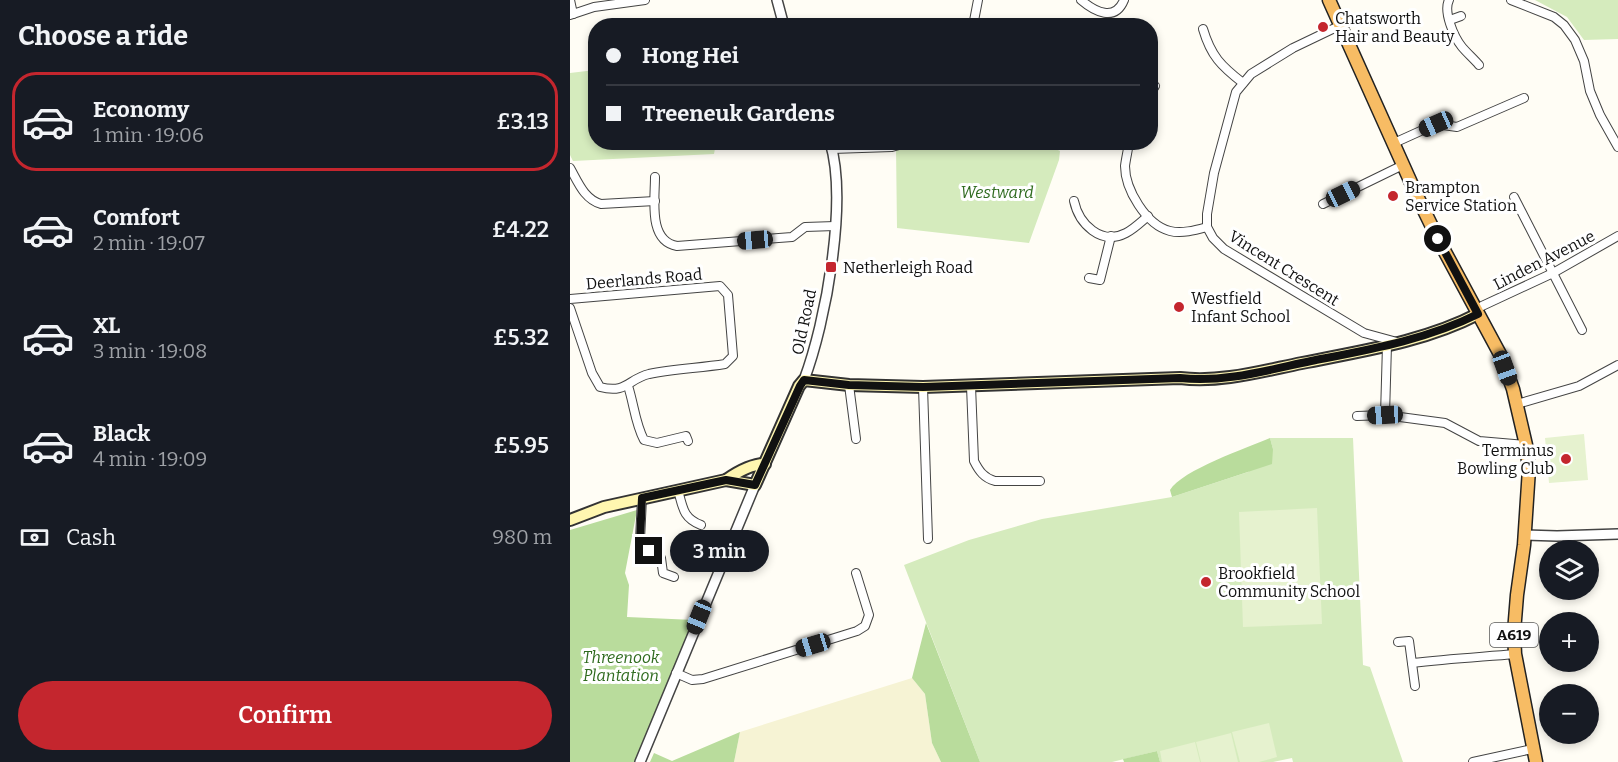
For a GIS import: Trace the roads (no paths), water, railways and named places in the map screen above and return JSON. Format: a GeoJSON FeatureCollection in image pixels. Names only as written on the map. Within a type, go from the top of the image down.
{"type":"FeatureCollection","features":[{"type":"Feature","properties":{"kind":"highway","name":"A619"},"geometry":{"type":"LineString","coordinates":[[1329,0],[1438,239],[1480,310],[1501,356],[1517,405],[1529,470],[1525,535],[1516,595],[1515,654],[1536,762]]}},
{"type":"Feature","properties":{"kind":"main road"},"geometry":{"type":"LineString","coordinates":[[804,380],[849,385],[923,387],[1180,378],[1211,380],[1435,333],[1480,310]]}},
{"type":"Feature","properties":{"kind":"main road","name":"Old Road"},"geometry":{"type":"LineString","coordinates":[[755,485],[804,380]]}},
{"type":"Feature","properties":{"kind":"main road"},"geometry":{"type":"LineString","coordinates":[[726,480],[759,464],[765,464]]}},
{"type":"Feature","properties":{"kind":"main road"},"geometry":{"type":"LineString","coordinates":[[570,520],[604,507],[726,480],[755,485]]}},
{"type":"Feature","properties":{"kind":"street"},"geometry":{"type":"LineString","coordinates":[[570,0],[571,14],[594,7],[645,0]]}},
{"type":"Feature","properties":{"kind":"street"},"geometry":{"type":"LineString","coordinates":[[777,0],[782,18]]}},
{"type":"Feature","properties":{"kind":"street"},"geometry":{"type":"LineString","coordinates":[[975,18],[978,0]]}},
{"type":"Feature","properties":{"kind":"street"},"geometry":{"type":"LineString","coordinates":[[1081,0],[1104,14],[1112,14],[1121,7],[1124,0]]}},
{"type":"Feature","properties":{"kind":"street"},"geometry":{"type":"LineString","coordinates":[[1449,0],[1447,5],[1450,20],[1461,47],[1479,65]]}},
{"type":"Feature","properties":{"kind":"street"},"geometry":{"type":"LineString","coordinates":[[1516,1],[1554,17],[1564,25],[1575,40],[1584,61],[1590,91],[1600,116],[1618,147]]}},
{"type":"Feature","properties":{"kind":"street"},"geometry":{"type":"LineString","coordinates":[[1450,20],[1461,16]]}},
{"type":"Feature","properties":{"kind":"street"},"geometry":{"type":"LineString","coordinates":[[1203,29],[1211,52],[1227,70],[1243,82],[1251,74],[1293,48],[1341,26]]}},
{"type":"Feature","properties":{"kind":"street","name":"Vincent Crescent"},"geometry":{"type":"LineString","coordinates":[[1243,82],[1236,92],[1214,173],[1207,214],[1207,226],[1213,238],[1224,249],[1364,333],[1392,343]]}},
{"type":"Feature","properties":{"kind":"street"},"geometry":{"type":"LineString","coordinates":[[1394,143],[1436,124],[1457,127],[1524,98]]}},
{"type":"Feature","properties":{"kind":"street","name":"Old Road"},"geometry":{"type":"LineString","coordinates":[[804,380],[811,363],[826,294],[835,226],[837,187],[832,150]]}},
{"type":"Feature","properties":{"kind":"street"},"geometry":{"type":"LineString","coordinates":[[1128,150],[1125,167],[1130,190],[1148,216],[1160,226],[1171,231],[1194,231],[1207,226]]}},
{"type":"Feature","properties":{"kind":"street"},"geometry":{"type":"LineString","coordinates":[[1323,204],[1403,165]]}},
{"type":"Feature","properties":{"kind":"street"},"geometry":{"type":"LineString","coordinates":[[570,168],[587,197],[593,202],[601,204],[656,201]]}},
{"type":"Feature","properties":{"kind":"street"},"geometry":{"type":"LineString","coordinates":[[655,177],[657,230],[668,244],[677,246],[792,237],[805,227],[835,226]]}},
{"type":"Feature","properties":{"kind":"street"},"geometry":{"type":"LineString","coordinates":[[1514,196],[1582,330]]}},
{"type":"Feature","properties":{"kind":"street"},"geometry":{"type":"LineString","coordinates":[[1074,201],[1076,213],[1084,225],[1098,235],[1116,237],[1126,233],[1148,216]]}},
{"type":"Feature","properties":{"kind":"street"},"geometry":{"type":"LineString","coordinates":[[1089,278],[1100,280],[1111,236]]}},
{"type":"Feature","properties":{"kind":"street","name":"Linden Avenue"},"geometry":{"type":"LineString","coordinates":[[1480,310],[1553,273],[1618,236]]}},
{"type":"Feature","properties":{"kind":"street","name":"Deerlands Road"},"geometry":{"type":"LineString","coordinates":[[570,299],[720,286],[728,295],[733,356],[725,364],[646,375],[627,386]]}},
{"type":"Feature","properties":{"kind":"street"},"geometry":{"type":"LineString","coordinates":[[570,308],[592,373],[600,387],[612,390],[627,386],[634,404],[638,428],[644,440],[657,443],[686,436],[688,441]]}},
{"type":"Feature","properties":{"kind":"street"},"geometry":{"type":"LineString","coordinates":[[1385,415],[1392,343]]}},
{"type":"Feature","properties":{"kind":"street"},"geometry":{"type":"LineString","coordinates":[[1517,405],[1578,386],[1617,370]]}},
{"type":"Feature","properties":{"kind":"street"},"geometry":{"type":"LineString","coordinates":[[849,385],[856,439]]}},
{"type":"Feature","properties":{"kind":"street"},"geometry":{"type":"LineString","coordinates":[[971,386],[974,461],[979,471],[989,479],[1040,482]]}},
{"type":"Feature","properties":{"kind":"street"},"geometry":{"type":"LineString","coordinates":[[923,387],[928,539]]}},
{"type":"Feature","properties":{"kind":"street"},"geometry":{"type":"LineString","coordinates":[[1357,416],[1385,415],[1445,423],[1479,441],[1526,445]]}},
{"type":"Feature","properties":{"kind":"street","name":"Old Road"},"geometry":{"type":"LineString","coordinates":[[640,762],[755,485]]}},
{"type":"Feature","properties":{"kind":"street"},"geometry":{"type":"LineString","coordinates":[[678,490],[684,511],[691,521],[701,525]]}},
{"type":"Feature","properties":{"kind":"street"},"geometry":{"type":"LineString","coordinates":[[642,498],[640,540],[649,551],[661,558],[663,573],[674,577]]}},
{"type":"Feature","properties":{"kind":"street"},"geometry":{"type":"LineString","coordinates":[[1525,535],[1618,534]]}},
{"type":"Feature","properties":{"kind":"street"},"geometry":{"type":"LineString","coordinates":[[676,673],[692,680],[703,679],[857,631],[865,626],[869,615],[856,573]]}},
{"type":"Feature","properties":{"kind":"street"},"geometry":{"type":"LineString","coordinates":[[1398,642],[1409,641],[1415,686]]}},
{"type":"Feature","properties":{"kind":"street"},"geometry":{"type":"LineString","coordinates":[[1412,663],[1459,657],[1474,659],[1515,654]]}},
{"type":"Feature","properties":{"kind":"street"},"geometry":{"type":"LineString","coordinates":[[1473,762],[1532,749]]}},
{"type":"Feature","properties":{"kind":"place","name":"Chatsworth Hair and Beauty"},"geometry":{"type":"Point","coordinates":[1323,27]}},
{"type":"Feature","properties":{"kind":"place","name":"Brampton Service Station"},"geometry":{"type":"Point","coordinates":[1393,196]}},
{"type":"Feature","properties":{"kind":"place","name":"Netherleigh Road"},"geometry":{"type":"Point","coordinates":[831,267]}},
{"type":"Feature","properties":{"kind":"place","name":"Westfield Infant School"},"geometry":{"type":"Point","coordinates":[1179,307]}},
{"type":"Feature","properties":{"kind":"place","name":"Terminus Bowling Club"},"geometry":{"type":"Point","coordinates":[1566,459]}},
{"type":"Feature","properties":{"kind":"place","name":"Brookfield Community School"},"geometry":{"type":"Point","coordinates":[1206,582]}},
{"type":"Feature","properties":{"kind":"park label","name":"Westward"},"geometry":{"type":"Point","coordinates":[997,192]}},
{"type":"Feature","properties":{"kind":"park label","name":"Threenook Plantation"},"geometry":{"type":"Point","coordinates":[621,666]}}]}
